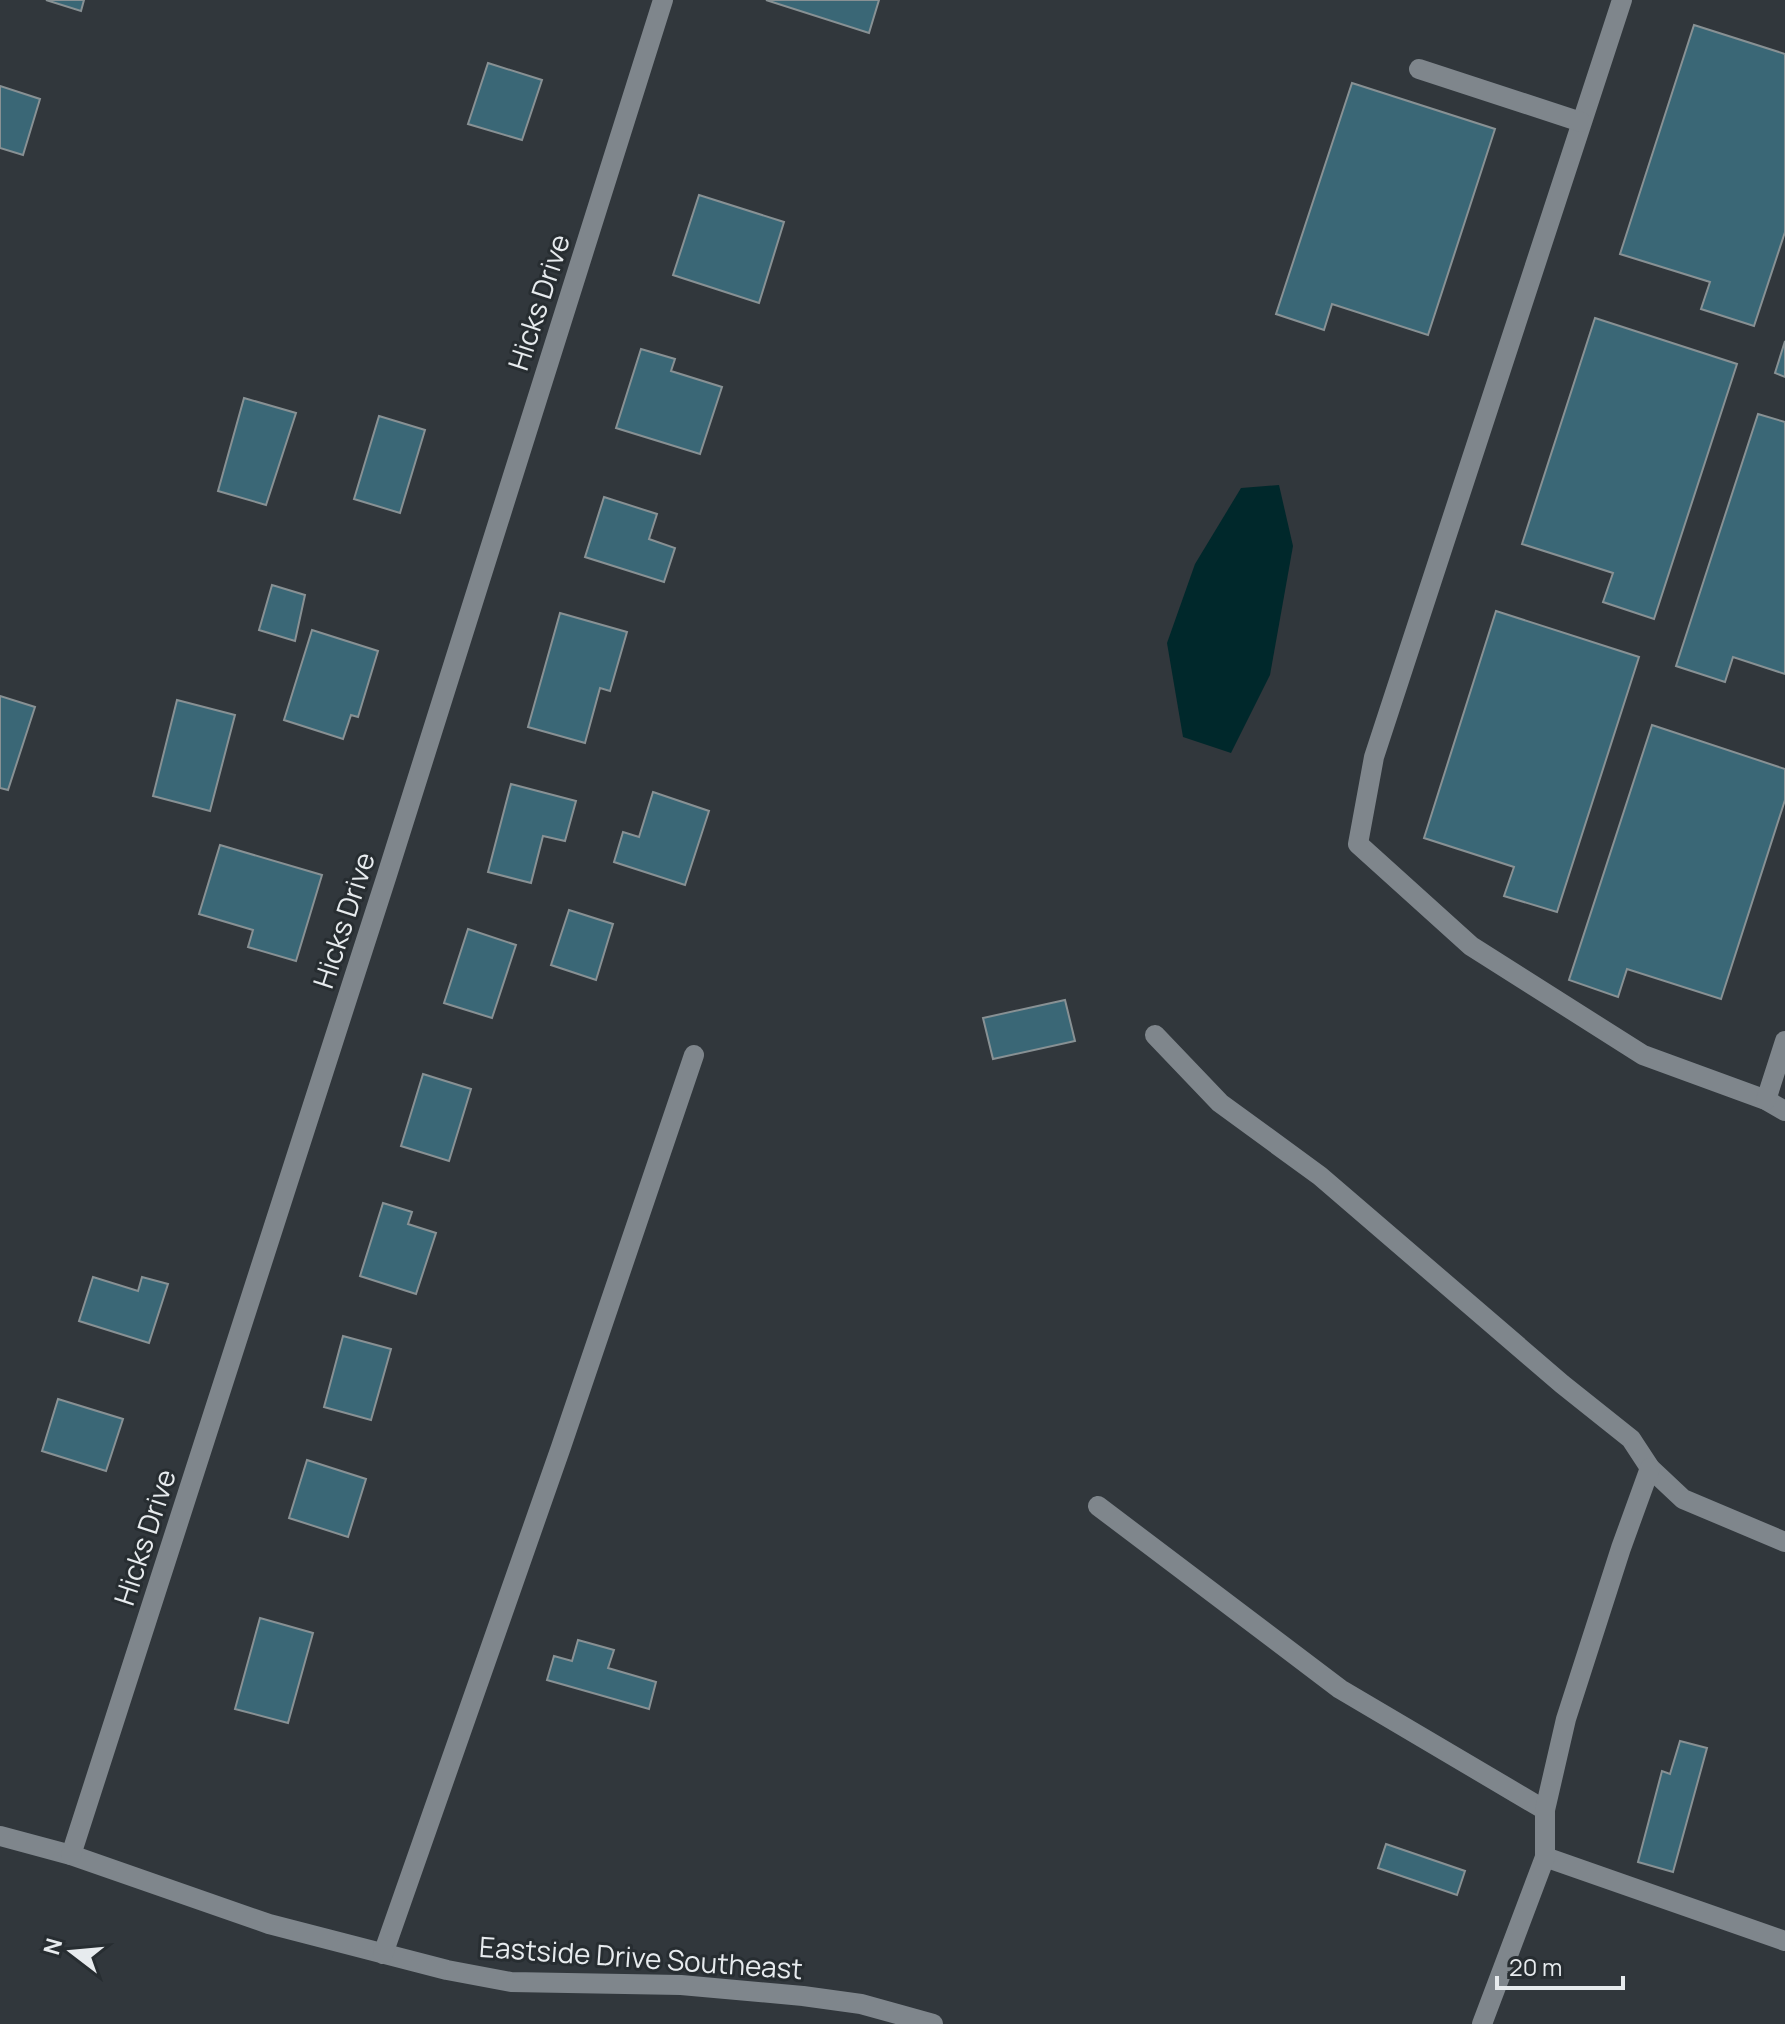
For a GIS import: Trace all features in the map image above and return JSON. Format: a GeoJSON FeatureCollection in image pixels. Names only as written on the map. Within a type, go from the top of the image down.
{"type":"FeatureCollection","features":[{"type":"Feature","properties":{"kind":"street","name":"Hicks Drive"},"geometry":{"type":"LineString","coordinates":[[71,1855],[382,890],[663,0]]}},
{"type":"Feature","properties":{"kind":"street"},"geometry":{"type":"LineString","coordinates":[[1622,0],[1374,757],[1358,844],[1471,946],[1643,1055],[1766,1100],[1785,1111]]}},
{"type":"Feature","properties":{"kind":"street"},"geometry":{"type":"LineString","coordinates":[[1419,69],[1581,122]]}},
{"type":"Feature","properties":{"kind":"street"},"geometry":{"type":"LineString","coordinates":[[1155,1035],[1220,1103],[1320,1176],[1562,1384],[1631,1439],[1650,1468],[1683,1499],[1785,1542]]}},
{"type":"Feature","properties":{"kind":"street"},"geometry":{"type":"LineString","coordinates":[[1766,1100],[1785,1041]]}},
{"type":"Feature","properties":{"kind":"street"},"geometry":{"type":"LineString","coordinates":[[383,1954],[556,1462],[694,1055]]}},
{"type":"Feature","properties":{"kind":"street"},"geometry":{"type":"LineString","coordinates":[[1482,2024],[1545,1857],[1545,1810],[1566,1719],[1650,1468]]}},
{"type":"Feature","properties":{"kind":"street"},"geometry":{"type":"LineString","coordinates":[[1098,1506],[1340,1689],[1545,1810]]}},
{"type":"Feature","properties":{"kind":"street","name":"Eastside Drive Southeast"},"geometry":{"type":"LineString","coordinates":[[0,1836],[71,1855],[269,1924],[447,1970],[511,1982],[681,1985],[803,1996],[861,2004],[933,2024]]}},
{"type":"Feature","properties":{"kind":"street"},"geometry":{"type":"LineString","coordinates":[[1545,1857],[1785,1941]]}},
{"type":"Feature","properties":{"kind":"water"},"geometry":{"type":"Polygon","coordinates":[[[1279,485],[1293,546],[1270,675],[1231,753],[1183,737],[1167,643],[1195,564],[1241,488],[1279,485]]]}},
{"type":"Feature","properties":{"kind":"building"},"geometry":{"type":"Polygon","coordinates":[[[46,0],[84,0],[81,11],[46,0]]]}},
{"type":"Feature","properties":{"kind":"building"},"geometry":{"type":"Polygon","coordinates":[[[766,0],[879,0],[869,33],[766,0]]]}},
{"type":"Feature","properties":{"kind":"building"},"geometry":{"type":"Polygon","coordinates":[[[1694,25],[1785,54],[1785,232],[1754,326],[1701,309],[1710,282],[1620,254],[1694,25]]]}},
{"type":"Feature","properties":{"kind":"building"},"geometry":{"type":"Polygon","coordinates":[[[488,63],[542,80],[522,140],[468,124],[488,63]]]}},
{"type":"Feature","properties":{"kind":"building"},"geometry":{"type":"Polygon","coordinates":[[[1352,83],[1495,129],[1428,335],[1332,304],[1324,330],[1276,314],[1352,83]]]}},
{"type":"Feature","properties":{"kind":"building"},"geometry":{"type":"Polygon","coordinates":[[[0,86],[40,99],[23,155],[0,148],[0,86]]]}},
{"type":"Feature","properties":{"kind":"building"},"geometry":{"type":"Polygon","coordinates":[[[699,195],[784,222],[759,303],[673,275],[699,195]]]}},
{"type":"Feature","properties":{"kind":"building"},"geometry":{"type":"Polygon","coordinates":[[[1595,318],[1737,364],[1654,619],[1603,602],[1613,573],[1522,544],[1595,318]]]}},
{"type":"Feature","properties":{"kind":"building"},"geometry":{"type":"Polygon","coordinates":[[[1785,341],[1785,377],[1775,373],[1785,341]]]}},
{"type":"Feature","properties":{"kind":"building"},"geometry":{"type":"Polygon","coordinates":[[[641,349],[675,359],[671,371],[722,387],[700,454],[616,428],[641,349]]]}},
{"type":"Feature","properties":{"kind":"building"},"geometry":{"type":"Polygon","coordinates":[[[244,398],[296,413],[266,505],[218,491],[244,398]]]}},
{"type":"Feature","properties":{"kind":"building"},"geometry":{"type":"Polygon","coordinates":[[[1758,414],[1785,422],[1785,674],[1733,657],[1725,682],[1676,666],[1758,414]]]}},
{"type":"Feature","properties":{"kind":"building"},"geometry":{"type":"Polygon","coordinates":[[[379,416],[425,430],[400,513],[354,499],[379,416]]]}},
{"type":"Feature","properties":{"kind":"building"},"geometry":{"type":"Polygon","coordinates":[[[604,497],[657,514],[649,539],[675,548],[664,582],[585,557],[604,497]]]}},
{"type":"Feature","properties":{"kind":"building"},"geometry":{"type":"Polygon","coordinates":[[[272,585],[305,595],[295,641],[259,630],[272,585]]]}},
{"type":"Feature","properties":{"kind":"building"},"geometry":{"type":"Polygon","coordinates":[[[1496,611],[1639,657],[1557,912],[1504,896],[1514,867],[1424,838],[1496,611]]]}},
{"type":"Feature","properties":{"kind":"building"},"geometry":{"type":"Polygon","coordinates":[[[560,613],[627,632],[610,691],[600,688],[585,743],[528,727],[560,613]]]}},
{"type":"Feature","properties":{"kind":"building"},"geometry":{"type":"Polygon","coordinates":[[[312,630],[378,651],[358,717],[351,715],[343,739],[284,720],[312,630]]]}},
{"type":"Feature","properties":{"kind":"building"},"geometry":{"type":"Polygon","coordinates":[[[0,696],[35,707],[8,790],[0,788],[0,696]]]}},
{"type":"Feature","properties":{"kind":"building"},"geometry":{"type":"Polygon","coordinates":[[[177,700],[235,715],[210,811],[153,796],[177,700]]]}},
{"type":"Feature","properties":{"kind":"building"},"geometry":{"type":"Polygon","coordinates":[[[1652,725],[1785,769],[1785,800],[1721,999],[1627,969],[1618,997],[1569,980],[1652,725]]]}},
{"type":"Feature","properties":{"kind":"building"},"geometry":{"type":"Polygon","coordinates":[[[511,784],[576,801],[565,841],[543,836],[531,883],[488,872],[511,784]]]}},
{"type":"Feature","properties":{"kind":"building"},"geometry":{"type":"Polygon","coordinates":[[[653,792],[709,811],[685,885],[614,862],[623,832],[639,837],[653,792]]]}},
{"type":"Feature","properties":{"kind":"building"},"geometry":{"type":"Polygon","coordinates":[[[220,845],[322,875],[296,961],[248,947],[253,930],[199,914],[220,845]]]}},
{"type":"Feature","properties":{"kind":"building"},"geometry":{"type":"Polygon","coordinates":[[[569,910],[613,924],[596,980],[551,965],[569,910]]]}},
{"type":"Feature","properties":{"kind":"building"},"geometry":{"type":"Polygon","coordinates":[[[468,929],[516,945],[492,1018],[444,1003],[468,929]]]}},
{"type":"Feature","properties":{"kind":"building"},"geometry":{"type":"Polygon","coordinates":[[[1065,1000],[1075,1041],[993,1059],[983,1018],[1065,1000]]]}},
{"type":"Feature","properties":{"kind":"building"},"geometry":{"type":"Polygon","coordinates":[[[423,1074],[471,1089],[449,1161],[401,1146],[423,1074]]]}},
{"type":"Feature","properties":{"kind":"building"},"geometry":{"type":"Polygon","coordinates":[[[383,1203],[412,1212],[408,1224],[436,1233],[416,1294],[360,1276],[383,1203]]]}},
{"type":"Feature","properties":{"kind":"building"},"geometry":{"type":"Polygon","coordinates":[[[93,1277],[138,1291],[142,1277],[168,1284],[149,1343],[79,1321],[93,1277]]]}},
{"type":"Feature","properties":{"kind":"building"},"geometry":{"type":"Polygon","coordinates":[[[343,1336],[391,1349],[371,1420],[324,1407],[343,1336]]]}},
{"type":"Feature","properties":{"kind":"building"},"geometry":{"type":"Polygon","coordinates":[[[58,1399],[123,1419],[106,1471],[42,1451],[58,1399]]]}},
{"type":"Feature","properties":{"kind":"building"},"geometry":{"type":"Polygon","coordinates":[[[307,1460],[366,1479],[348,1537],[289,1518],[307,1460]]]}},
{"type":"Feature","properties":{"kind":"building"},"geometry":{"type":"Polygon","coordinates":[[[260,1618],[313,1633],[288,1723],[235,1709],[260,1618]]]}},
{"type":"Feature","properties":{"kind":"building"},"geometry":{"type":"Polygon","coordinates":[[[578,1640],[614,1650],[608,1668],[656,1682],[649,1709],[547,1680],[554,1656],[572,1661],[578,1640]]]}},
{"type":"Feature","properties":{"kind":"building"},"geometry":{"type":"Polygon","coordinates":[[[1680,1741],[1707,1748],[1673,1872],[1638,1862],[1662,1771],[1670,1774],[1680,1741]]]}},
{"type":"Feature","properties":{"kind":"building"},"geometry":{"type":"Polygon","coordinates":[[[1386,1844],[1465,1871],[1457,1895],[1378,1868],[1386,1844]]]}}]}
